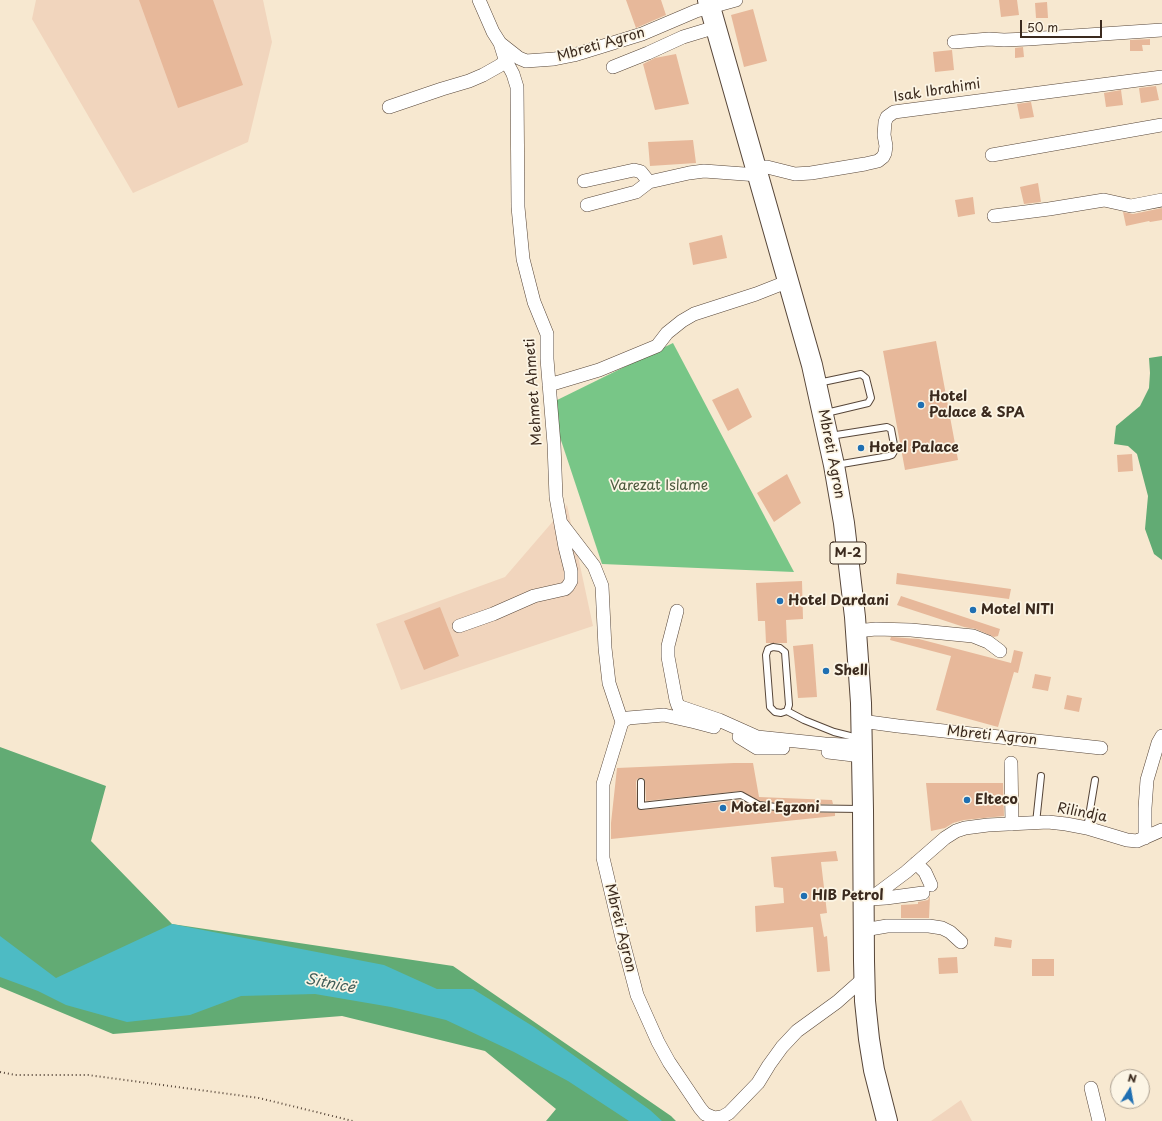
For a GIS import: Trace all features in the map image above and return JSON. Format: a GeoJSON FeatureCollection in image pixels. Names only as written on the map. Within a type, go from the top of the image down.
{"type":"FeatureCollection","features":[{"type":"Feature","properties":{"kind":"main road","name":"Mbreti Agron"},"geometry":{"type":"LineString","coordinates":[[707,4],[716,27],[789,281],[816,383],[834,465],[844,523],[851,572],[861,703],[863,810],[867,901],[864,930],[865,1001],[874,1070],[887,1121]]}},
{"type":"Feature","properties":{"kind":"street","name":"Mehmet Ahmeti"},"geometry":{"type":"LineString","coordinates":[[459,626],[493,614],[534,596],[565,589],[571,581],[571,571],[556,497],[554,444],[547,359],[547,334],[534,302],[523,259],[518,207],[517,87],[500,43],[493,32],[479,0]]}},
{"type":"Feature","properties":{"kind":"street","name":"Mbreti Agron"},"geometry":{"type":"LineString","coordinates":[[500,43],[519,58],[526,61],[554,59],[574,55],[642,34],[707,4],[736,0]]}},
{"type":"Feature","properties":{"kind":"street","name":"Mbreti Agron"},"geometry":{"type":"LineString","coordinates":[[613,67],[683,37],[716,27]]}},
{"type":"Feature","properties":{"kind":"street"},"geometry":{"type":"LineString","coordinates":[[954,42],[1028,39],[1162,30]]}},
{"type":"Feature","properties":{"kind":"street"},"geometry":{"type":"LineString","coordinates":[[389,107],[469,81],[499,66],[505,59]]}},
{"type":"Feature","properties":{"kind":"street","name":"Isak Ibrahimi"},"geometry":{"type":"LineString","coordinates":[[757,172],[767,167],[794,174],[811,174],[866,164],[878,160],[883,157],[885,153],[885,122],[887,117],[894,112],[1162,77]]}},
{"type":"Feature","properties":{"kind":"street"},"geometry":{"type":"LineString","coordinates":[[992,155],[1162,125]]}},
{"type":"Feature","properties":{"kind":"street"},"geometry":{"type":"LineString","coordinates":[[584,181],[634,170],[641,172],[649,182]]}},
{"type":"Feature","properties":{"kind":"street"},"geometry":{"type":"LineString","coordinates":[[587,205],[636,192],[649,182],[689,173],[704,171],[757,172]]}},
{"type":"Feature","properties":{"kind":"street"},"geometry":{"type":"LineString","coordinates":[[994,216],[1104,200],[1131,206],[1162,200]]}},
{"type":"Feature","properties":{"kind":"street"},"geometry":{"type":"LineString","coordinates":[[549,385],[598,370],[657,346],[682,320],[694,314],[756,294],[789,281]]}},
{"type":"Feature","properties":{"kind":"street"},"geometry":{"type":"LineString","coordinates":[[561,523],[594,566],[602,586],[605,648],[609,683],[622,722],[628,718],[664,715],[720,729],[758,748],[789,748],[862,740]]}},
{"type":"Feature","properties":{"kind":"street"},"geometry":{"type":"LineString","coordinates":[[677,611],[668,646],[668,657],[678,706],[719,720],[757,737],[825,744],[862,740]]}},
{"type":"Feature","properties":{"kind":"street"},"geometry":{"type":"LineString","coordinates":[[856,631],[876,629],[911,630],[973,636],[988,642],[1000,651]]}},
{"type":"Feature","properties":{"kind":"street","name":"Mbreti Agron"},"geometry":{"type":"LineString","coordinates":[[622,722],[603,784],[603,858],[637,995],[658,1042],[669,1062],[705,1114],[718,1118],[729,1112],[758,1083],[782,1046],[798,1031],[837,1002],[864,978]]}},
{"type":"Feature","properties":{"kind":"street","name":"Mbreti Agron"},"geometry":{"type":"LineString","coordinates":[[862,740],[898,726],[1101,748]]}},
{"type":"Feature","properties":{"kind":"street"},"geometry":{"type":"LineString","coordinates":[[1145,838],[1145,794],[1158,743],[1162,736]]}},
{"type":"Feature","properties":{"kind":"street"},"geometry":{"type":"LineString","coordinates":[[1011,763],[1012,824]]}},
{"type":"Feature","properties":{"kind":"street","name":"Rilindja"},"geometry":{"type":"LineString","coordinates":[[867,901],[916,863],[934,846],[965,828],[988,825],[1048,822],[1087,828],[1127,840],[1137,841],[1162,830]]}},
{"type":"Feature","properties":{"kind":"street"},"geometry":{"type":"LineString","coordinates":[[867,901],[927,889],[925,872],[916,863]]}},
{"type":"Feature","properties":{"kind":"street"},"geometry":{"type":"LineString","coordinates":[[864,930],[887,926],[929,926],[950,932],[960,942]]}},
{"type":"Feature","properties":{"kind":"street"},"geometry":{"type":"LineString","coordinates":[[1091,1088],[1099,1121]]}},
{"type":"Feature","properties":{"kind":"lane"},"geometry":{"type":"LineString","coordinates":[[816,383],[861,374],[866,378],[872,398],[868,403],[823,414]]}},
{"type":"Feature","properties":{"kind":"lane"},"geometry":{"type":"LineString","coordinates":[[828,437],[884,426],[889,427],[891,430],[895,450],[892,455],[834,465]]}},
{"type":"Feature","properties":{"kind":"lane"},"geometry":{"type":"LineString","coordinates":[[787,711],[788,705],[785,652],[780,648],[773,647],[768,650],[766,655],[770,706],[775,712],[781,713],[787,711],[804,720],[834,732],[862,740]]}},
{"type":"Feature","properties":{"kind":"lane"},"geometry":{"type":"LineString","coordinates":[[1036,823],[1041,776]]}},
{"type":"Feature","properties":{"kind":"lane"},"geometry":{"type":"LineString","coordinates":[[1087,828],[1095,780]]}},
{"type":"Feature","properties":{"kind":"lane"},"geometry":{"type":"LineString","coordinates":[[641,782],[641,806],[741,795],[759,805],[785,808],[863,810]]}},
{"type":"Feature","properties":{"kind":"path"},"geometry":{"type":"LineString","coordinates":[[0,1072],[15,1075],[88,1075],[259,1098],[353,1121]]}},
{"type":"Feature","properties":{"kind":"shaded area"},"geometry":{"type":"Polygon","coordinates":[[[36,0],[263,0],[272,42],[248,142],[133,193],[32,19],[36,0]]]}},
{"type":"Feature","properties":{"kind":"shaded area"},"geometry":{"type":"Polygon","coordinates":[[[567,505],[593,626],[401,690],[376,624],[505,577],[567,505]]]}},
{"type":"Feature","properties":{"kind":"shaded area"},"geometry":{"type":"Polygon","coordinates":[[[961,1100],[972,1121],[931,1121],[961,1100]]]}},
{"type":"Feature","properties":{"kind":"green space","name":"Varezat Islame"},"geometry":{"type":"Polygon","coordinates":[[[673,343],[794,572],[602,564],[549,404],[673,343]]]}},
{"type":"Feature","properties":{"kind":"green space"},"geometry":{"type":"Polygon","coordinates":[[[1162,356],[1162,560],[1154,554],[1145,529],[1148,496],[1137,454],[1128,446],[1114,444],[1116,426],[1140,406],[1149,388],[1149,358],[1162,356]]]}},
{"type":"Feature","properties":{"kind":"green space"},"geometry":{"type":"Polygon","coordinates":[[[0,747],[106,786],[91,841],[172,924],[453,966],[671,1116],[676,1121],[546,1121],[556,1109],[485,1051],[342,1016],[113,1034],[0,987],[0,747]]]}},
{"type":"Feature","properties":{"kind":"water","name":"Sitnicë"},"geometry":{"type":"Polygon","coordinates":[[[172,924],[384,965],[437,989],[473,989],[534,1027],[650,1110],[662,1121],[629,1121],[568,1081],[514,1052],[446,1020],[391,1007],[315,994],[241,996],[190,1015],[127,1022],[66,1005],[38,991],[0,977],[0,936],[56,978],[172,924]]]}},
{"type":"Feature","properties":{"kind":"building"},"geometry":{"type":"Polygon","coordinates":[[[139,0],[213,0],[243,85],[178,108],[139,0]]]}},
{"type":"Feature","properties":{"kind":"building"},"geometry":{"type":"Polygon","coordinates":[[[626,0],[661,0],[666,15],[636,28],[626,0]]]}},
{"type":"Feature","properties":{"kind":"building"},"geometry":{"type":"Polygon","coordinates":[[[999,0],[1017,0],[1019,15],[1001,17],[999,0]]]}},
{"type":"Feature","properties":{"kind":"building"},"geometry":{"type":"Polygon","coordinates":[[[1047,2],[1048,18],[1036,18],[1035,3],[1047,2]]]}},
{"type":"Feature","properties":{"kind":"building"},"geometry":{"type":"Polygon","coordinates":[[[753,9],[767,61],[744,67],[731,15],[753,9]]]}},
{"type":"Feature","properties":{"kind":"building"},"geometry":{"type":"Polygon","coordinates":[[[1150,39],[1150,45],[1142,45],[1143,51],[1130,51],[1130,40],[1150,39]]]}},
{"type":"Feature","properties":{"kind":"building"},"geometry":{"type":"Polygon","coordinates":[[[1023,47],[1024,57],[1015,58],[1015,48],[1023,47]]]}},
{"type":"Feature","properties":{"kind":"building"},"geometry":{"type":"Polygon","coordinates":[[[952,50],[954,70],[935,72],[933,52],[952,50]]]}},
{"type":"Feature","properties":{"kind":"building"},"geometry":{"type":"Polygon","coordinates":[[[676,54],[689,104],[655,110],[643,64],[655,58],[676,54]]]}},
{"type":"Feature","properties":{"kind":"building"},"geometry":{"type":"Polygon","coordinates":[[[1156,86],[1159,100],[1141,103],[1139,88],[1156,86]]]}},
{"type":"Feature","properties":{"kind":"building"},"geometry":{"type":"Polygon","coordinates":[[[1121,90],[1123,105],[1106,107],[1104,93],[1121,90]]]}},
{"type":"Feature","properties":{"kind":"building"},"geometry":{"type":"Polygon","coordinates":[[[1031,102],[1034,117],[1020,119],[1017,104],[1031,102]]]}},
{"type":"Feature","properties":{"kind":"building"},"geometry":{"type":"Polygon","coordinates":[[[693,140],[696,163],[650,166],[648,142],[693,140]]]}},
{"type":"Feature","properties":{"kind":"building"},"geometry":{"type":"Polygon","coordinates":[[[1038,183],[1041,202],[1024,204],[1020,187],[1038,183]]]}},
{"type":"Feature","properties":{"kind":"building"},"geometry":{"type":"Polygon","coordinates":[[[973,197],[975,214],[958,217],[955,200],[973,197]]]}},
{"type":"Feature","properties":{"kind":"building"},"geometry":{"type":"Polygon","coordinates":[[[1162,208],[1162,220],[1126,226],[1123,212],[1133,214],[1162,208]]]}},
{"type":"Feature","properties":{"kind":"building"},"geometry":{"type":"Polygon","coordinates":[[[722,235],[727,258],[693,265],[689,243],[722,235]]]}},
{"type":"Feature","properties":{"kind":"building","name":"Hotel Palace & SPA"},"geometry":{"type":"Polygon","coordinates":[[[936,341],[958,460],[905,470],[883,351],[936,341]]]}},
{"type":"Feature","properties":{"kind":"building"},"geometry":{"type":"Polygon","coordinates":[[[738,388],[752,417],[728,431],[712,400],[738,388]]]}},
{"type":"Feature","properties":{"kind":"building"},"geometry":{"type":"Polygon","coordinates":[[[1132,454],[1133,471],[1118,472],[1117,455],[1132,454]]]}},
{"type":"Feature","properties":{"kind":"building"},"geometry":{"type":"Polygon","coordinates":[[[787,474],[801,503],[774,522],[757,493],[787,474]]]}},
{"type":"Feature","properties":{"kind":"building"},"geometry":{"type":"Polygon","coordinates":[[[897,573],[1011,589],[1009,599],[896,584],[897,573]]]}},
{"type":"Feature","properties":{"kind":"building","name":"Hotel Dardani"},"geometry":{"type":"Polygon","coordinates":[[[802,581],[803,619],[786,620],[787,643],[766,643],[765,621],[758,621],[756,583],[802,581]]]}},
{"type":"Feature","properties":{"kind":"building"},"geometry":{"type":"Polygon","coordinates":[[[901,596],[1000,629],[998,636],[994,637],[976,629],[964,627],[897,605],[901,596]]]}},
{"type":"Feature","properties":{"kind":"building"},"geometry":{"type":"Polygon","coordinates":[[[440,607],[459,656],[424,670],[404,621],[440,607]]]}},
{"type":"Feature","properties":{"kind":"building"},"geometry":{"type":"Polygon","coordinates":[[[891,637],[919,639],[1011,663],[1014,650],[1023,652],[1018,673],[1014,672],[998,727],[936,710],[951,656],[890,640],[891,637]]]}},
{"type":"Feature","properties":{"kind":"building"},"geometry":{"type":"Polygon","coordinates":[[[813,644],[817,697],[798,698],[793,646],[813,644]]]}},
{"type":"Feature","properties":{"kind":"building"},"geometry":{"type":"Polygon","coordinates":[[[1035,674],[1051,677],[1048,691],[1032,688],[1035,674]]]}},
{"type":"Feature","properties":{"kind":"building"},"geometry":{"type":"Polygon","coordinates":[[[1067,695],[1082,698],[1079,712],[1064,709],[1067,695]]]}},
{"type":"Feature","properties":{"kind":"building","name":"Motel Egzoni"},"geometry":{"type":"Polygon","coordinates":[[[753,763],[759,797],[832,800],[833,804],[785,804],[760,801],[741,791],[646,801],[645,782],[644,778],[641,778],[637,779],[636,782],[637,808],[641,810],[740,800],[758,809],[785,812],[835,813],[835,816],[611,839],[611,823],[617,768],[753,763]]]}},
{"type":"Feature","properties":{"kind":"building","name":"Elteco"},"geometry":{"type":"Polygon","coordinates":[[[926,783],[1003,783],[1004,816],[964,820],[953,823],[945,828],[931,831],[926,783]]]}},
{"type":"Feature","properties":{"kind":"building","name":"HIB Petrol"},"geometry":{"type":"Polygon","coordinates":[[[836,851],[838,861],[821,862],[827,913],[820,914],[824,937],[827,936],[830,971],[817,972],[813,927],[756,932],[755,906],[784,903],[783,888],[774,887],[771,857],[836,851]]]}},
{"type":"Feature","properties":{"kind":"building"},"geometry":{"type":"Polygon","coordinates":[[[930,896],[929,918],[901,918],[901,905],[918,904],[918,902],[928,900],[930,896]]]}},
{"type":"Feature","properties":{"kind":"building"},"geometry":{"type":"Polygon","coordinates":[[[995,937],[1012,940],[1011,948],[994,946],[995,937]]]}},
{"type":"Feature","properties":{"kind":"building"},"geometry":{"type":"Polygon","coordinates":[[[957,957],[958,973],[939,974],[938,958],[957,957]]]}},
{"type":"Feature","properties":{"kind":"building"},"geometry":{"type":"Polygon","coordinates":[[[1032,959],[1054,959],[1054,976],[1032,976],[1032,959]]]}},
{"type":"Feature","properties":{"kind":"place","name":"Hotel Palace & SPA"},"geometry":{"type":"Point","coordinates":[921,405]}},
{"type":"Feature","properties":{"kind":"place","name":"Hotel Palace"},"geometry":{"type":"Point","coordinates":[861,448]}},
{"type":"Feature","properties":{"kind":"place","name":"Hotel Dardani"},"geometry":{"type":"Point","coordinates":[780,601]}},
{"type":"Feature","properties":{"kind":"place","name":"Motel NITI"},"geometry":{"type":"Point","coordinates":[973,610]}},
{"type":"Feature","properties":{"kind":"place","name":"Shell"},"geometry":{"type":"Point","coordinates":[826,671]}},
{"type":"Feature","properties":{"kind":"place","name":"Elteco"},"geometry":{"type":"Point","coordinates":[967,800]}},
{"type":"Feature","properties":{"kind":"place","name":"Motel Egzoni"},"geometry":{"type":"Point","coordinates":[723,808]}},
{"type":"Feature","properties":{"kind":"place","name":"HIB Petrol"},"geometry":{"type":"Point","coordinates":[804,896]}}]}
